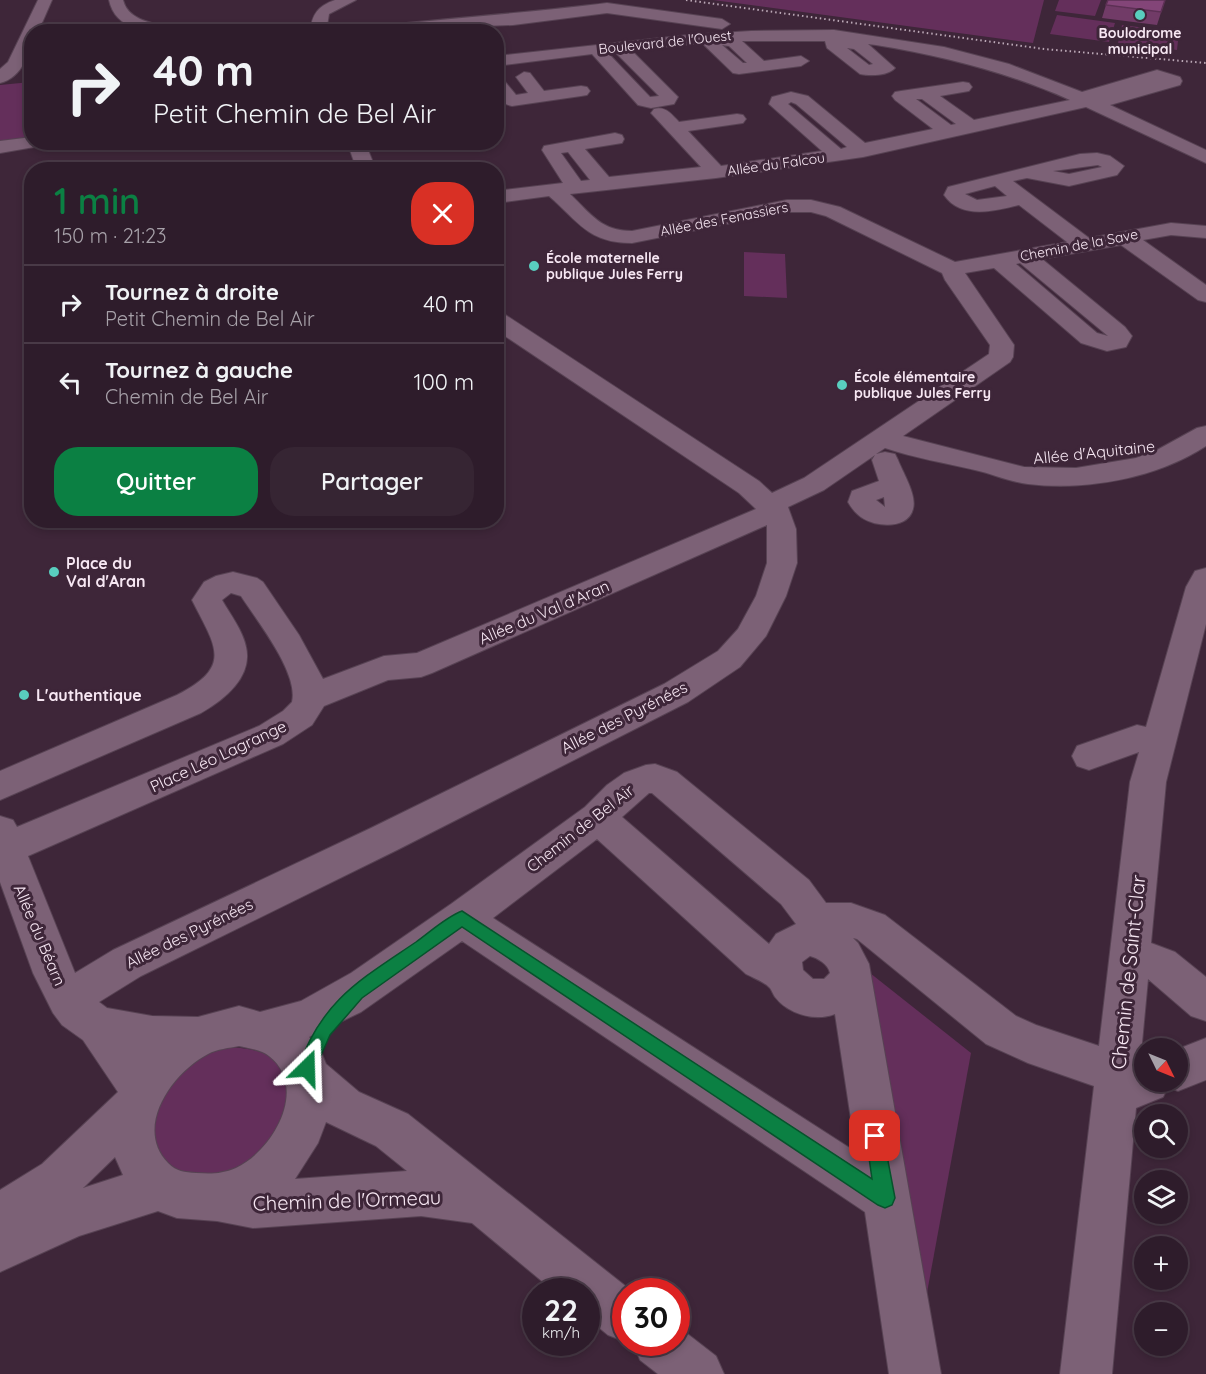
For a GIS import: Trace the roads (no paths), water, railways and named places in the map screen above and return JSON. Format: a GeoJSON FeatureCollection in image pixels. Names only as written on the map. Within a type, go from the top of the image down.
{"type":"FeatureCollection","features":[{"type":"Feature","properties":{"kind":"street"},"geometry":{"type":"LineString","coordinates":[[34,24],[45,0]]}},
{"type":"Feature","properties":{"kind":"street"},"geometry":{"type":"LineString","coordinates":[[116,0],[116,5],[121,12],[138,24]]}},
{"type":"Feature","properties":{"kind":"street"},"geometry":{"type":"LineString","coordinates":[[320,24],[322,11],[350,0]]}},
{"type":"Feature","properties":{"kind":"street"},"geometry":{"type":"LineString","coordinates":[[440,24],[513,20],[601,8],[707,21],[764,33]]}},
{"type":"Feature","properties":{"kind":"street"},"geometry":{"type":"LineString","coordinates":[[675,40],[695,21]]}},
{"type":"Feature","properties":{"kind":"street","name":"Boulevard de l'Ouest"},"geometry":{"type":"LineString","coordinates":[[504,60],[610,51],[675,40],[764,33],[917,46],[977,60],[1025,75],[1087,101],[1206,157]]}},
{"type":"Feature","properties":{"kind":"street"},"geometry":{"type":"LineString","coordinates":[[504,81],[524,77],[566,61],[610,51],[708,39]]}},
{"type":"Feature","properties":{"kind":"street","name":"Boulevard de l'Ouest"},"geometry":{"type":"LineString","coordinates":[[708,39],[739,69],[756,73]]}},
{"type":"Feature","properties":{"kind":"street","name":"Boulevard de l'Ouest"},"geometry":{"type":"LineString","coordinates":[[708,39],[733,41],[756,73]]}},
{"type":"Feature","properties":{"kind":"street"},"geometry":{"type":"LineString","coordinates":[[0,80],[12,69],[24,45]]}},
{"type":"Feature","properties":{"kind":"street","name":"Boulevard de l'Ouest"},"geometry":{"type":"LineString","coordinates":[[610,51],[655,83],[630,86],[610,51]]}},
{"type":"Feature","properties":{"kind":"street"},"geometry":{"type":"LineString","coordinates":[[756,73],[801,61]]}},
{"type":"Feature","properties":{"kind":"street","name":"Allée du Falcou"},"geometry":{"type":"LineString","coordinates":[[504,196],[716,172],[863,151],[1087,101],[1157,75],[1182,77]]}},
{"type":"Feature","properties":{"kind":"street"},"geometry":{"type":"LineString","coordinates":[[524,77],[540,97]]}},
{"type":"Feature","properties":{"kind":"street"},"geometry":{"type":"LineString","coordinates":[[879,79],[947,131]]}},
{"type":"Feature","properties":{"kind":"street"},"geometry":{"type":"LineString","coordinates":[[0,80],[19,80]]}},
{"type":"Feature","properties":{"kind":"street"},"geometry":{"type":"LineString","coordinates":[[901,96],[963,87]]}},
{"type":"Feature","properties":{"kind":"street"},"geometry":{"type":"LineString","coordinates":[[504,92],[517,108],[540,97],[581,92]]}},
{"type":"Feature","properties":{"kind":"street"},"geometry":{"type":"LineString","coordinates":[[925,93],[972,127]]}},
{"type":"Feature","properties":{"kind":"street","name":"Allée du Falcou"},"geometry":{"type":"LineString","coordinates":[[837,155],[778,104],[778,101],[791,97],[802,100],[863,151]]}},
{"type":"Feature","properties":{"kind":"street","name":"Allée du Falcou"},"geometry":{"type":"LineString","coordinates":[[660,113],[716,172]]}},
{"type":"Feature","properties":{"kind":"street"},"geometry":{"type":"LineString","coordinates":[[674,128],[737,119]]}},
{"type":"Feature","properties":{"kind":"street"},"geometry":{"type":"LineString","coordinates":[[1143,127],[1139,130],[1141,133],[1206,166]]}},
{"type":"Feature","properties":{"kind":"street"},"geometry":{"type":"LineString","coordinates":[[576,187],[546,143],[572,145],[615,139]]}},
{"type":"Feature","properties":{"kind":"street"},"geometry":{"type":"LineString","coordinates":[[572,145],[603,183]]}},
{"type":"Feature","properties":{"kind":"street"},"geometry":{"type":"LineString","coordinates":[[954,193],[961,188],[1028,172],[1090,159],[1101,160],[1081,149]]}},
{"type":"Feature","properties":{"kind":"street"},"geometry":{"type":"LineString","coordinates":[[998,179],[1084,244]]}},
{"type":"Feature","properties":{"kind":"street"},"geometry":{"type":"LineString","coordinates":[[935,180],[960,200],[977,205],[1023,198]]}},
{"type":"Feature","properties":{"kind":"street","name":"Allée des Fenassiers"},"geometry":{"type":"LineString","coordinates":[[553,190],[595,231],[607,236],[632,237],[787,206],[811,206],[838,213],[952,269]]}},
{"type":"Feature","properties":{"kind":"street","name":"Chemin de la Save"},"geometry":{"type":"LineString","coordinates":[[952,269],[1172,229],[1206,232]]}},
{"type":"Feature","properties":{"kind":"street"},"geometry":{"type":"LineString","coordinates":[[1124,237],[1206,295]]}},
{"type":"Feature","properties":{"kind":"street"},"geometry":{"type":"LineString","coordinates":[[998,260],[1089,338],[1107,344],[1118,342],[1120,339],[1117,332],[1025,256]]}},
{"type":"Feature","properties":{"kind":"street"},"geometry":{"type":"LineString","coordinates":[[893,458],[1002,354],[1002,345],[956,279],[952,269]]}},
{"type":"Feature","properties":{"kind":"street"},"geometry":{"type":"LineString","coordinates":[[1175,273],[1164,276],[1161,282],[1206,315]]}},
{"type":"Feature","properties":{"kind":"street"},"geometry":{"type":"LineString","coordinates":[[504,324],[749,487],[772,508]]}},
{"type":"Feature","properties":{"kind":"street","name":"Allée d'Aquitaine"},"geometry":{"type":"LineString","coordinates":[[772,508],[848,462],[893,458],[981,463],[1032,476],[1105,472],[1172,454],[1206,434]]}},
{"type":"Feature","properties":{"kind":"street","name":"Allée du Val d'Aran"},"geometry":{"type":"LineString","coordinates":[[310,698],[384,668],[422,665],[772,508]]}},
{"type":"Feature","properties":{"kind":"street","name":"Allée des Pyrénées"},"geometry":{"type":"LineString","coordinates":[[83,1013],[127,963],[384,839],[676,693],[712,672],[729,659],[750,636],[777,582],[782,563],[782,529],[772,508]]}},
{"type":"Feature","properties":{"kind":"street","name":"Chemin de Saint-Clar"},"geometry":{"type":"LineString","coordinates":[[1086,1374],[1127,1083],[1130,952],[1148,782],[1200,587],[1206,578]]}},
{"type":"Feature","properties":{"kind":"street"},"geometry":{"type":"LineString","coordinates":[[0,786],[189,704],[218,686],[231,666],[232,652],[207,600],[209,594],[222,585],[240,582],[252,589],[308,680],[310,698]]}},
{"type":"Feature","properties":{"kind":"street","name":"Place Léo Lagrange"},"geometry":{"type":"LineString","coordinates":[[3,840],[271,735],[298,717],[310,698]]}},
{"type":"Feature","properties":{"kind":"street"},"geometry":{"type":"LineString","coordinates":[[1089,756],[1137,738],[1157,743]]}},
{"type":"Feature","properties":{"kind":"street","name":"Chemin de Bel Air"},"geometry":{"type":"LineString","coordinates":[[264,1030],[309,1020],[356,993],[598,818],[613,801],[640,781],[648,777],[657,777],[795,892],[807,905],[818,932],[841,952],[847,963],[915,1374]]}},
{"type":"Feature","properties":{"kind":"street","name":"Chemin de Bel Air"},"geometry":{"type":"LineString","coordinates":[[598,818],[760,961],[797,986],[837,1021],[862,1052]]}},
{"type":"Feature","properties":{"kind":"street","name":"Allée du Béarn"},"geometry":{"type":"LineString","coordinates":[[3,840],[53,973],[140,1097]]}},
{"type":"Feature","properties":{"kind":"street"},"geometry":{"type":"LineString","coordinates":[[462,918],[885,1198]]}},
{"type":"Feature","properties":{"kind":"street"},"geometry":{"type":"LineString","coordinates":[[849,975],[845,986],[836,994],[824,999],[797,986],[782,961],[786,950],[794,942],[818,932],[823,920],[850,920],[871,927],[1001,1030],[1127,1083]]}},
{"type":"Feature","properties":{"kind":"street"},"geometry":{"type":"LineString","coordinates":[[1130,952],[1161,965],[1206,1002]]}},
{"type":"Feature","properties":{"kind":"street","name":"Chemin de Bel Air"},"geometry":{"type":"LineString","coordinates":[[308,1073],[314,1046],[324,1029],[356,993]]}},
{"type":"Feature","properties":{"kind":"street"},"geometry":{"type":"LineString","coordinates":[[83,1013],[152,1036],[198,1037]]}},
{"type":"Feature","properties":{"kind":"street"},"geometry":{"type":"LineString","coordinates":[[0,1217],[58,1180],[140,1097],[166,1059],[211,1031],[239,1026],[264,1030],[285,1040],[308,1073],[310,1098],[307,1119],[289,1152],[273,1170],[246,1188],[216,1198],[186,1198],[160,1187],[149,1178],[135,1152],[133,1136],[140,1097]]}},
{"type":"Feature","properties":{"kind":"street"},"geometry":{"type":"LineString","coordinates":[[1188,1066],[1206,1059]]}},
{"type":"Feature","properties":{"kind":"street","name":"Chemin de l'Ormeau"},"geometry":{"type":"LineString","coordinates":[[308,1073],[343,1108],[392,1130],[612,1306]]}},
{"type":"Feature","properties":{"kind":"street"},"geometry":{"type":"LineString","coordinates":[[0,1248],[79,1213],[160,1187]]}},
{"type":"Feature","properties":{"kind":"street","name":"Chemin de l'Ormeau"},"geometry":{"type":"LineString","coordinates":[[216,1198],[253,1205],[421,1193],[478,1201]]}},
{"type":"Feature","properties":{"kind":"street"},"geometry":{"type":"LineString","coordinates":[[676,1356],[698,1374]]}},
{"type":"Feature","properties":{"kind":"railway"},"geometry":{"type":"LineString","coordinates":[[686,0],[1044,49],[1206,63]]}},
{"type":"Feature","properties":{"kind":"place","name":"Boulodrome municipal"},"geometry":{"type":"Point","coordinates":[1140,15]}},
{"type":"Feature","properties":{"kind":"place","name":"École maternelle publique Jules Ferry"},"geometry":{"type":"Point","coordinates":[534,266]}},
{"type":"Feature","properties":{"kind":"place","name":"École élémentaire publique Jules Ferry"},"geometry":{"type":"Point","coordinates":[842,385]}},
{"type":"Feature","properties":{"kind":"place","name":"Place du Val d'Aran"},"geometry":{"type":"Point","coordinates":[54,572]}},
{"type":"Feature","properties":{"kind":"place","name":"L'authentique"},"geometry":{"type":"Point","coordinates":[24,695]}}]}
